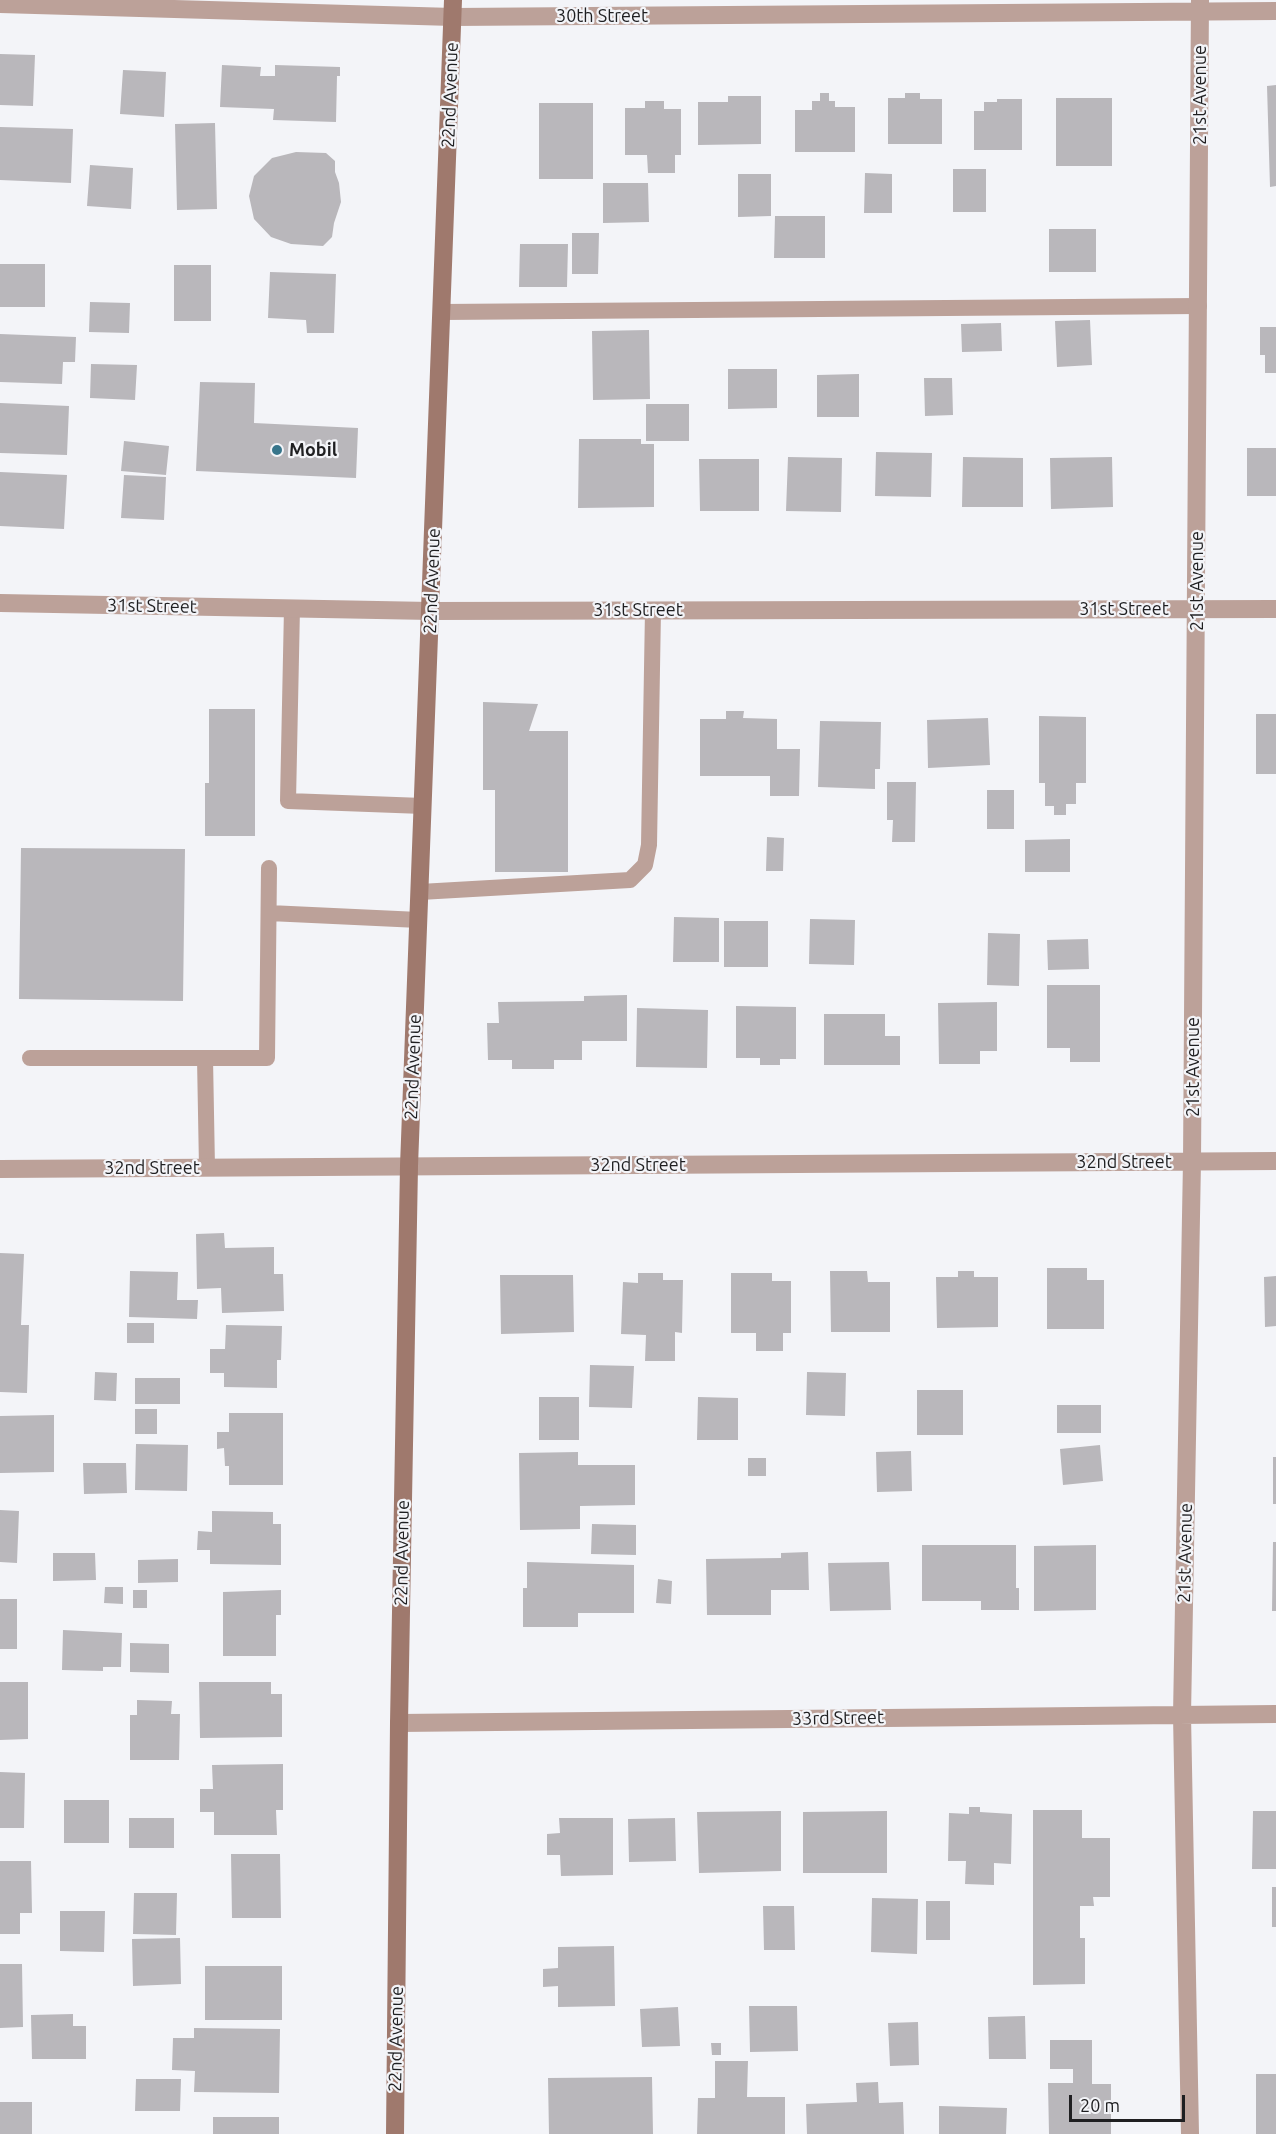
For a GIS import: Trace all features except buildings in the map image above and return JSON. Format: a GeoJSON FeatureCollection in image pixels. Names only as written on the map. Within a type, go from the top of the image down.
{"type":"FeatureCollection","features":[{"type":"Feature","properties":{"kind":"street","name":"30th Street"},"geometry":{"type":"LineString","coordinates":[[0,4],[453,9],[1200,6],[1276,11]]}},
{"type":"Feature","properties":{"kind":"street","name":"21st Avenue"},"geometry":{"type":"LineString","coordinates":[[1190,2134],[1182,1715],[1192,1161],[1200,6]]}},
{"type":"Feature","properties":{"kind":"street","name":"22nd Avenue"},"geometry":{"type":"LineString","coordinates":[[395,2134],[399,1723],[409,1166],[453,9]]}},
{"type":"Feature","properties":{"kind":"street","name":"31st Street"},"geometry":{"type":"LineString","coordinates":[[0,603],[431,611],[1276,609]]}},
{"type":"Feature","properties":{"kind":"street","name":"32nd Street"},"geometry":{"type":"LineString","coordinates":[[0,1169],[1276,1161]]}},
{"type":"Feature","properties":{"kind":"street","name":"33rd Street"},"geometry":{"type":"LineString","coordinates":[[399,1723],[1276,1714]]}},
{"type":"Feature","properties":{"kind":"lane"},"geometry":{"type":"LineString","coordinates":[[442,312],[1199,306]]}},
{"type":"Feature","properties":{"kind":"lane"},"geometry":{"type":"LineString","coordinates":[[292,608],[288,801],[423,806]]}},
{"type":"Feature","properties":{"kind":"lane"},"geometry":{"type":"LineString","coordinates":[[420,892],[630,880],[645,865],[649,845],[653,610]]}},
{"type":"Feature","properties":{"kind":"lane"},"geometry":{"type":"LineString","coordinates":[[30,1058],[267,1058],[269,868]]}},
{"type":"Feature","properties":{"kind":"lane"},"geometry":{"type":"LineString","coordinates":[[269,914],[419,920]]}},
{"type":"Feature","properties":{"kind":"lane"},"geometry":{"type":"LineString","coordinates":[[205,1058],[207,1168]]}},
{"type":"Feature","properties":{"kind":"place","name":"Mobil"},"geometry":{"type":"Point","coordinates":[277,450]}}]}
